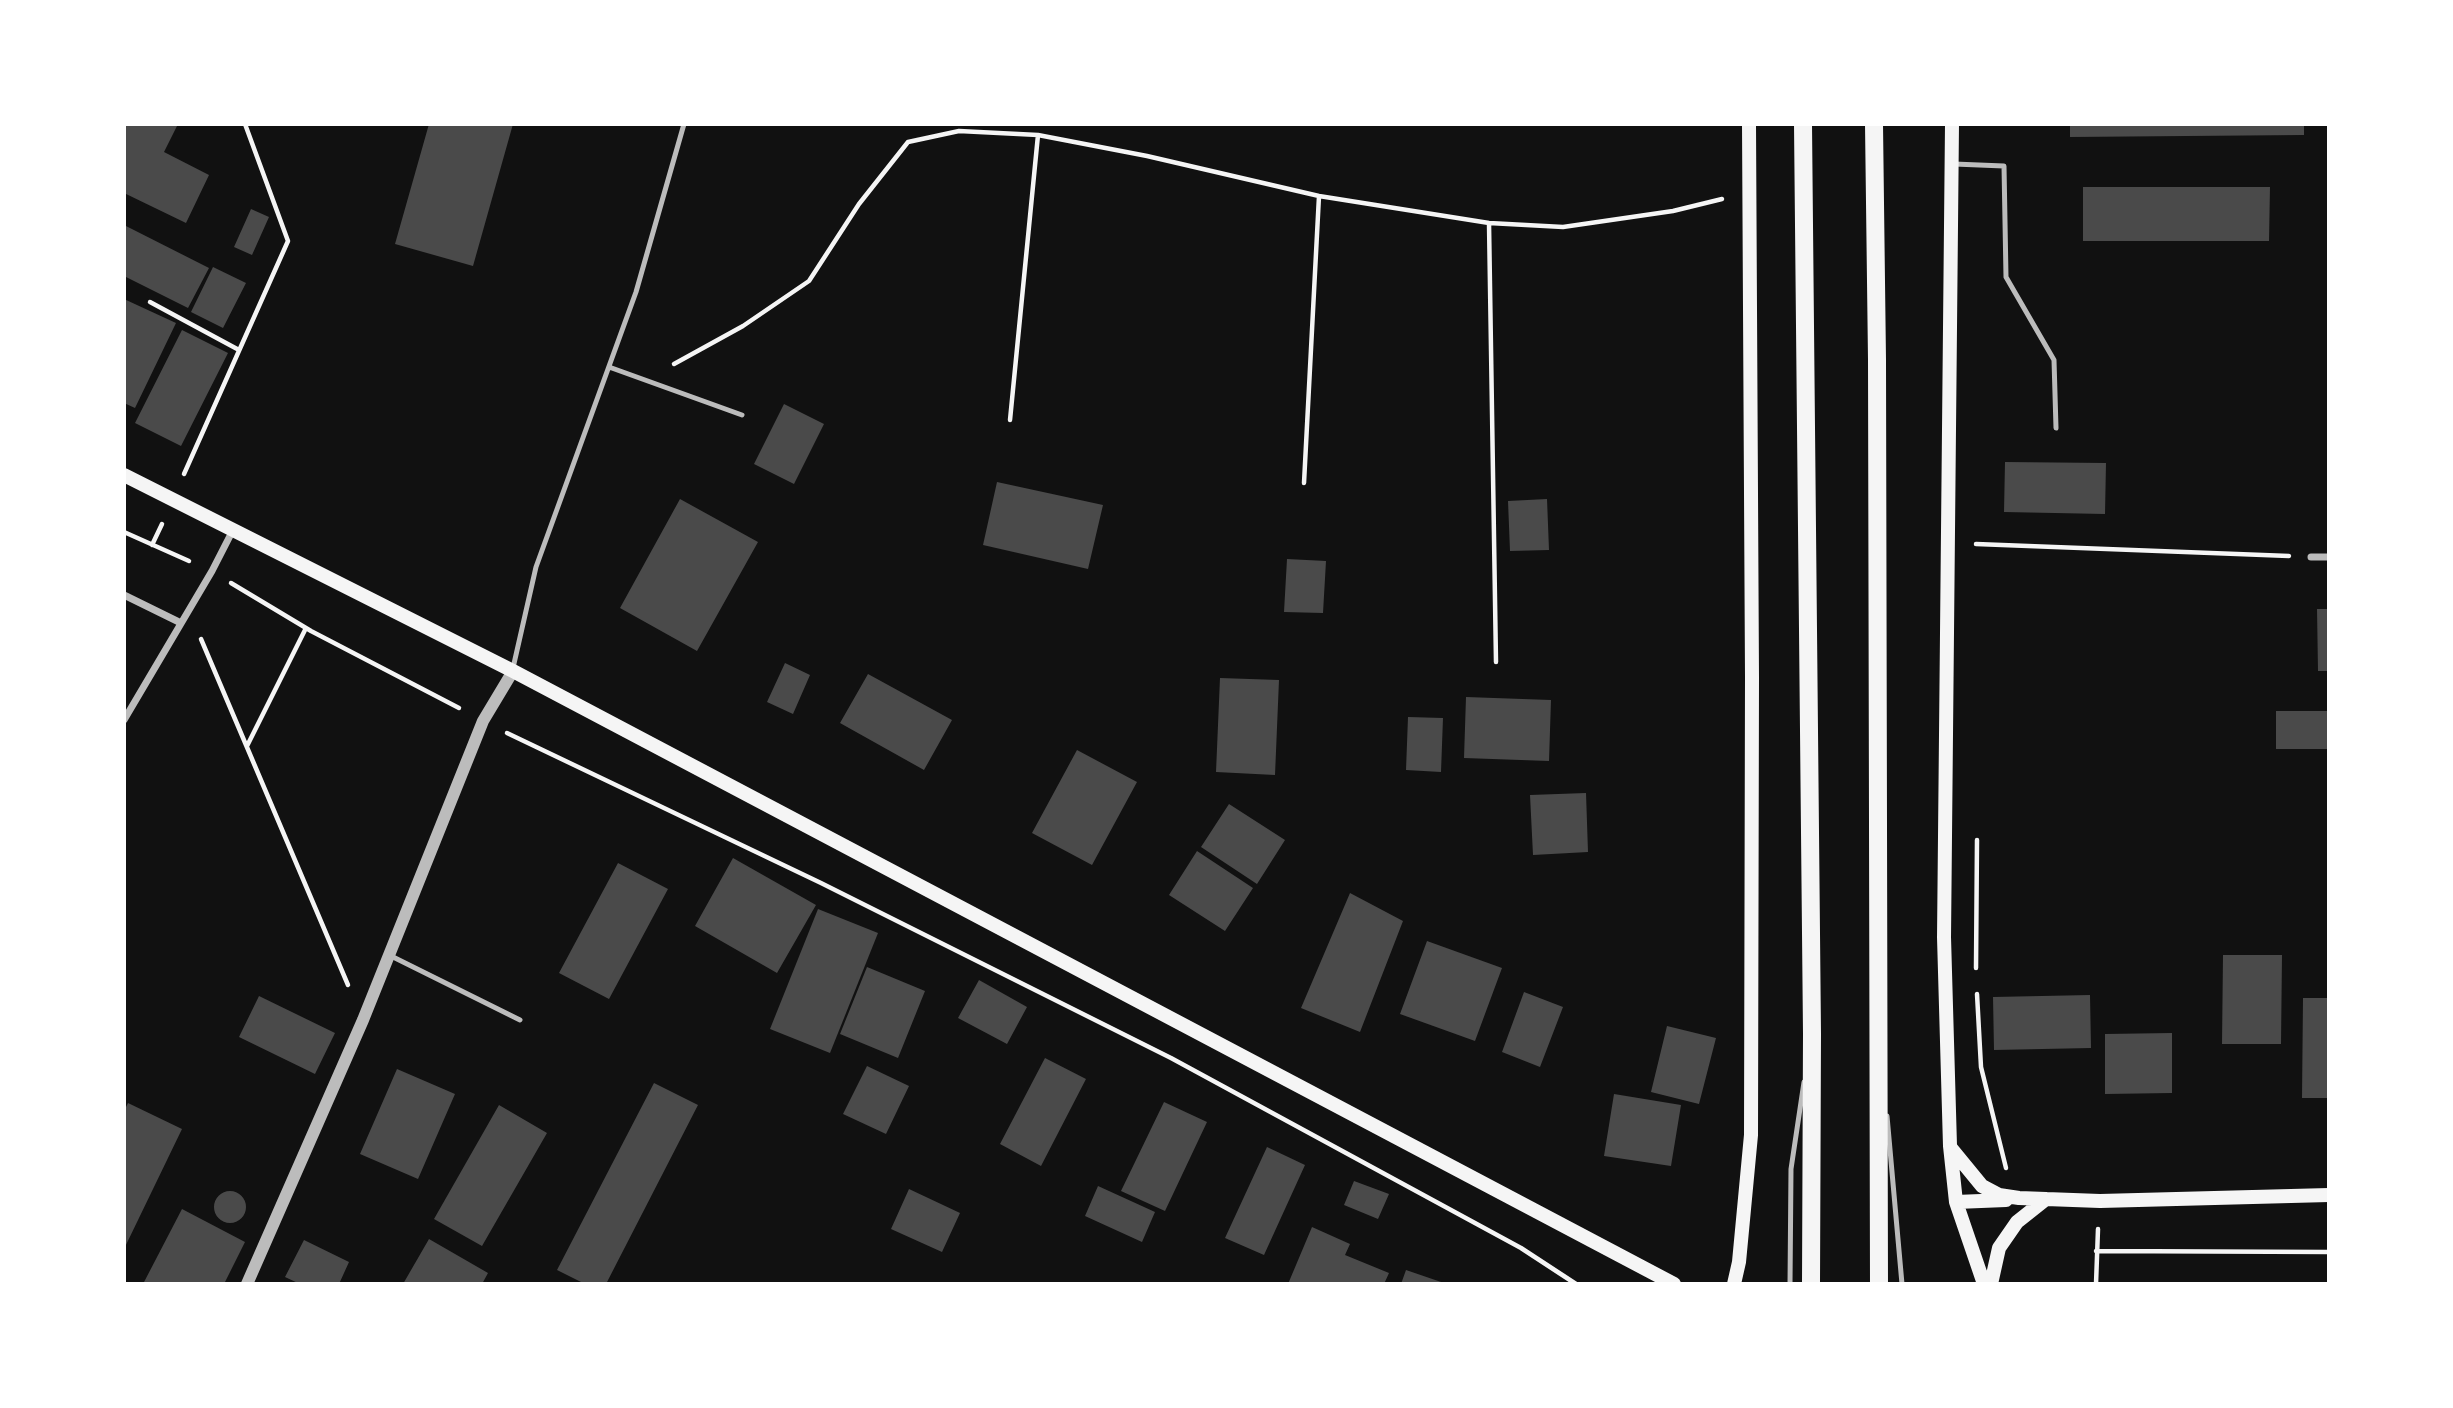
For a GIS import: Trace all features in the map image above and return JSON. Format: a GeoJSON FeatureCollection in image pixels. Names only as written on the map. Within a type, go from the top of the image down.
{"type":"FeatureCollection","features":[{"type":"Feature","properties":{"kind":"main road"},"geometry":{"type":"LineString","coordinates":[[1734,1284],[1739,1262],[1751,1135],[1749,124]]}},
{"type":"Feature","properties":{"kind":"main road"},"geometry":{"type":"LineString","coordinates":[[1803,124],[1811,1284]]}},
{"type":"Feature","properties":{"kind":"main road"},"geometry":{"type":"LineString","coordinates":[[1874,124],[1879,1284]]}},
{"type":"Feature","properties":{"kind":"main road"},"geometry":{"type":"LineString","coordinates":[[1952,124],[1944,937],[1950,1146],[1956,1202],[1984,1284]]}},
{"type":"Feature","properties":{"kind":"main road"},"geometry":{"type":"LineString","coordinates":[[124,475],[513,671],[1674,1284]]}},
{"type":"Feature","properties":{"kind":"main road"},"geometry":{"type":"LineString","coordinates":[[1950,1146],[1982,1186],[1999,1195],[2100,1201],[2329,1195]]}},
{"type":"Feature","properties":{"kind":"main road"},"geometry":{"type":"LineString","coordinates":[[1956,1202],[2046,1199]]}},
{"type":"Feature","properties":{"kind":"main road"},"geometry":{"type":"LineString","coordinates":[[1991,1284],[1999,1248],[2017,1223],[2046,1199]]}},
{"type":"Feature","properties":{"kind":"street"},"geometry":{"type":"LineString","coordinates":[[124,720],[212,571],[233,529]]}},
{"type":"Feature","properties":{"kind":"street"},"geometry":{"type":"LineString","coordinates":[[2311,556],[2329,557]]}},
{"type":"Feature","properties":{"kind":"street"},"geometry":{"type":"LineString","coordinates":[[124,595],[181,623]]}},
{"type":"Feature","properties":{"kind":"street"},"geometry":{"type":"LineString","coordinates":[[247,1284],[363,1020],[484,722],[513,671]]}},
{"type":"Feature","properties":{"kind":"lane"},"geometry":{"type":"LineString","coordinates":[[513,671],[536,567],[636,292],[684,124]]}},
{"type":"Feature","properties":{"kind":"lane"},"geometry":{"type":"LineString","coordinates":[[1950,164],[2004,166],[2006,277],[2054,360],[2056,428]]}},
{"type":"Feature","properties":{"kind":"lane"},"geometry":{"type":"LineString","coordinates":[[609,367],[742,415]]}},
{"type":"Feature","properties":{"kind":"lane"},"geometry":{"type":"LineString","coordinates":[[389,956],[520,1020]]}},
{"type":"Feature","properties":{"kind":"lane"},"geometry":{"type":"LineString","coordinates":[[1879,1024],[1902,1284]]}},
{"type":"Feature","properties":{"kind":"lane"},"geometry":{"type":"LineString","coordinates":[[1790,1284],[1791,1169],[1811,1034]]}},
{"type":"Feature","properties":{"kind":"path"},"geometry":{"type":"LineString","coordinates":[[180,484],[288,241],[245,124]]}},
{"type":"Feature","properties":{"kind":"path"},"geometry":{"type":"LineString","coordinates":[[661,365],[674,364],[743,326],[809,281],[859,204],[908,142],[959,131],[1038,135],[1147,156],[1319,196],[1489,223],[1563,227],[1673,211],[1750,193]]}},
{"type":"Feature","properties":{"kind":"path"},"geometry":{"type":"LineString","coordinates":[[1010,420],[1038,135]]}},
{"type":"Feature","properties":{"kind":"path"},"geometry":{"type":"LineString","coordinates":[[1304,483],[1319,196]]}},
{"type":"Feature","properties":{"kind":"path"},"geometry":{"type":"LineString","coordinates":[[1489,223],[1496,662]]}},
{"type":"Feature","properties":{"kind":"path"},"geometry":{"type":"LineString","coordinates":[[150,302],[239,350]]}},
{"type":"Feature","properties":{"kind":"path"},"geometry":{"type":"LineString","coordinates":[[152,545],[163,521]]}},
{"type":"Feature","properties":{"kind":"path"},"geometry":{"type":"LineString","coordinates":[[124,532],[212,571],[306,628],[484,722],[871,908],[1171,1058],[1521,1248],[1576,1284]]}},
{"type":"Feature","properties":{"kind":"path"},"geometry":{"type":"LineString","coordinates":[[1969,544],[2311,556]]}},
{"type":"Feature","properties":{"kind":"path"},"geometry":{"type":"LineString","coordinates":[[188,609],[363,1020]]}},
{"type":"Feature","properties":{"kind":"path"},"geometry":{"type":"LineString","coordinates":[[247,747],[306,628]]}},
{"type":"Feature","properties":{"kind":"path"},"geometry":{"type":"LineString","coordinates":[[1976,835],[1976,981],[1981,1067],[2007,1170]]}},
{"type":"Feature","properties":{"kind":"path"},"geometry":{"type":"LineString","coordinates":[[2096,1284],[2095,1251],[2100,1201]]}},
{"type":"Feature","properties":{"kind":"path"},"geometry":{"type":"LineString","coordinates":[[2095,1251],[2329,1252]]}},
{"type":"Feature","properties":{"kind":"building"},"geometry":{"type":"Polygon","coordinates":[[[124,124],[178,124],[164,152],[209,175],[186,223],[124,193],[124,124]]]}},
{"type":"Feature","properties":{"kind":"building"},"geometry":{"type":"Polygon","coordinates":[[[429,124],[513,124],[473,266],[395,244],[429,124]]]}},
{"type":"Feature","properties":{"kind":"building"},"geometry":{"type":"Polygon","coordinates":[[[2070,124],[2304,124],[2304,135],[2070,137],[2070,124]]]}},
{"type":"Feature","properties":{"kind":"building"},"geometry":{"type":"Polygon","coordinates":[[[2083,187],[2270,187],[2269,241],[2083,241],[2083,187]]]}},
{"type":"Feature","properties":{"kind":"building"},"geometry":{"type":"Polygon","coordinates":[[[251,209],[269,217],[252,255],[234,247],[251,209]]]}},
{"type":"Feature","properties":{"kind":"building"},"geometry":{"type":"Polygon","coordinates":[[[124,225],[209,268],[188,308],[124,276],[124,225]]]}},
{"type":"Feature","properties":{"kind":"building"},"geometry":{"type":"Polygon","coordinates":[[[213,267],[246,283],[223,328],[191,312],[213,267]]]}},
{"type":"Feature","properties":{"kind":"building"},"geometry":{"type":"Polygon","coordinates":[[[124,299],[176,323],[135,408],[124,403],[124,299]]]}},
{"type":"Feature","properties":{"kind":"building"},"geometry":{"type":"Polygon","coordinates":[[[182,330],[228,353],[181,446],[135,423],[182,330]]]}},
{"type":"Feature","properties":{"kind":"building"},"geometry":{"type":"Polygon","coordinates":[[[784,404],[824,424],[794,484],[754,464],[784,404]]]}},
{"type":"Feature","properties":{"kind":"building"},"geometry":{"type":"Polygon","coordinates":[[[2005,462],[2106,463],[2105,514],[2004,512],[2005,462]]]}},
{"type":"Feature","properties":{"kind":"building"},"geometry":{"type":"Polygon","coordinates":[[[997,482],[1103,505],[1088,569],[983,545],[997,482]]]}},
{"type":"Feature","properties":{"kind":"building"},"geometry":{"type":"Polygon","coordinates":[[[680,499],[758,542],[697,651],[620,608],[680,499]]]}},
{"type":"Feature","properties":{"kind":"building"},"geometry":{"type":"Polygon","coordinates":[[[1547,499],[1549,550],[1510,551],[1508,501],[1547,499]]]}},
{"type":"Feature","properties":{"kind":"building"},"geometry":{"type":"Polygon","coordinates":[[[1287,559],[1326,561],[1323,613],[1284,612],[1287,559]]]}},
{"type":"Feature","properties":{"kind":"building"},"geometry":{"type":"Polygon","coordinates":[[[2317,609],[2329,609],[2329,671],[2318,671],[2317,609]]]}},
{"type":"Feature","properties":{"kind":"building"},"geometry":{"type":"Polygon","coordinates":[[[785,663],[810,675],[793,714],[767,702],[785,663]]]}},
{"type":"Feature","properties":{"kind":"building"},"geometry":{"type":"Polygon","coordinates":[[[868,674],[952,720],[924,770],[840,723],[868,674]]]}},
{"type":"Feature","properties":{"kind":"building"},"geometry":{"type":"Polygon","coordinates":[[[1220,678],[1279,680],[1275,775],[1216,772],[1220,678]]]}},
{"type":"Feature","properties":{"kind":"building"},"geometry":{"type":"Polygon","coordinates":[[[1466,697],[1551,700],[1549,761],[1464,758],[1466,697]]]}},
{"type":"Feature","properties":{"kind":"building"},"geometry":{"type":"Polygon","coordinates":[[[2276,711],[2329,711],[2329,749],[2276,749],[2276,711]]]}},
{"type":"Feature","properties":{"kind":"building"},"geometry":{"type":"Polygon","coordinates":[[[1408,717],[1443,718],[1441,772],[1406,770],[1408,717]]]}},
{"type":"Feature","properties":{"kind":"building"},"geometry":{"type":"Polygon","coordinates":[[[1077,750],[1137,782],[1092,865],[1032,833],[1077,750]]]}},
{"type":"Feature","properties":{"kind":"building"},"geometry":{"type":"Polygon","coordinates":[[[1586,793],[1588,852],[1533,855],[1530,795],[1586,793]]]}},
{"type":"Feature","properties":{"kind":"building"},"geometry":{"type":"Polygon","coordinates":[[[1229,804],[1285,840],[1257,884],[1201,847],[1229,804]]]}},
{"type":"Feature","properties":{"kind":"building"},"geometry":{"type":"Polygon","coordinates":[[[1197,851],[1253,888],[1225,931],[1169,895],[1197,851]]]}},
{"type":"Feature","properties":{"kind":"building"},"geometry":{"type":"Polygon","coordinates":[[[733,858],[816,905],[777,973],[695,926],[733,858]]]}},
{"type":"Feature","properties":{"kind":"building"},"geometry":{"type":"Polygon","coordinates":[[[618,863],[668,889],[609,999],[559,973],[618,863]]]}},
{"type":"Feature","properties":{"kind":"building"},"geometry":{"type":"Polygon","coordinates":[[[1350,893],[1403,921],[1360,1032],[1301,1008],[1350,893]]]}},
{"type":"Feature","properties":{"kind":"building"},"geometry":{"type":"Polygon","coordinates":[[[818,909],[878,933],[830,1053],[770,1029],[818,909]]]}},
{"type":"Feature","properties":{"kind":"building"},"geometry":{"type":"Polygon","coordinates":[[[1427,941],[1502,968],[1475,1041],[1400,1014],[1427,941]]]}},
{"type":"Feature","properties":{"kind":"building"},"geometry":{"type":"Polygon","coordinates":[[[2223,955],[2282,955],[2281,1044],[2222,1044],[2223,955]]]}},
{"type":"Feature","properties":{"kind":"building"},"geometry":{"type":"Polygon","coordinates":[[[867,967],[925,991],[898,1058],[840,1034],[867,967]]]}},
{"type":"Feature","properties":{"kind":"building"},"geometry":{"type":"Polygon","coordinates":[[[979,980],[1027,1007],[1007,1044],[958,1018],[979,980]]]}},
{"type":"Feature","properties":{"kind":"building"},"geometry":{"type":"Polygon","coordinates":[[[1524,992],[1563,1007],[1540,1067],[1502,1052],[1524,992]]]}},
{"type":"Feature","properties":{"kind":"building"},"geometry":{"type":"Polygon","coordinates":[[[2090,995],[2091,1048],[1994,1050],[1993,997],[2090,995]]]}},
{"type":"Feature","properties":{"kind":"building"},"geometry":{"type":"Polygon","coordinates":[[[259,996],[335,1033],[315,1074],[239,1037],[259,996]]]}},
{"type":"Feature","properties":{"kind":"building"},"geometry":{"type":"Polygon","coordinates":[[[2303,998],[2329,998],[2329,1098],[2302,1098],[2303,998]]]}},
{"type":"Feature","properties":{"kind":"building"},"geometry":{"type":"Polygon","coordinates":[[[1667,1026],[1716,1038],[1699,1104],[1651,1092],[1667,1026]]]}},
{"type":"Feature","properties":{"kind":"building"},"geometry":{"type":"Polygon","coordinates":[[[2172,1033],[2172,1093],[2105,1094],[2105,1034],[2172,1033]]]}},
{"type":"Feature","properties":{"kind":"building"},"geometry":{"type":"Polygon","coordinates":[[[1045,1058],[1086,1079],[1041,1166],[1000,1144],[1045,1058]]]}},
{"type":"Feature","properties":{"kind":"building"},"geometry":{"type":"Polygon","coordinates":[[[867,1066],[909,1086],[886,1134],[843,1114],[867,1066]]]}},
{"type":"Feature","properties":{"kind":"building"},"geometry":{"type":"Polygon","coordinates":[[[397,1069],[455,1094],[418,1179],[360,1154],[397,1069]]]}},
{"type":"Feature","properties":{"kind":"building"},"geometry":{"type":"Polygon","coordinates":[[[654,1083],[698,1105],[606,1284],[585,1284],[557,1270],[654,1083]]]}},
{"type":"Feature","properties":{"kind":"building"},"geometry":{"type":"Polygon","coordinates":[[[1614,1094],[1681,1105],[1671,1166],[1604,1156],[1614,1094]]]}},
{"type":"Feature","properties":{"kind":"building"},"geometry":{"type":"Polygon","coordinates":[[[1164,1102],[1207,1122],[1165,1211],[1121,1191],[1164,1102]]]}},
{"type":"Feature","properties":{"kind":"building"},"geometry":{"type":"Polygon","coordinates":[[[128,1103],[182,1129],[124,1249],[124,1111],[128,1103]]]}},
{"type":"Feature","properties":{"kind":"building"},"geometry":{"type":"Polygon","coordinates":[[[499,1105],[547,1133],[482,1246],[434,1219],[499,1105]]]}},
{"type":"Feature","properties":{"kind":"building"},"geometry":{"type":"Polygon","coordinates":[[[1267,1147],[1305,1165],[1264,1255],[1225,1238],[1267,1147]]]}},
{"type":"Feature","properties":{"kind":"building"},"geometry":{"type":"Polygon","coordinates":[[[1354,1181],[1389,1194],[1378,1219],[1344,1205],[1354,1181]]]}},
{"type":"Feature","properties":{"kind":"building"},"geometry":{"type":"Polygon","coordinates":[[[1098,1186],[1155,1212],[1142,1242],[1085,1216],[1098,1186]]]}},
{"type":"Feature","properties":{"kind":"building"},"geometry":{"type":"Polygon","coordinates":[[[909,1189],[960,1213],[942,1252],[891,1229],[909,1189]]]}},
{"type":"Feature","properties":{"kind":"building"},"geometry":{"type":"Polygon","coordinates":[[[230,1191],[241,1196],[246,1207],[241,1218],[230,1223],[219,1218],[214,1207],[219,1196],[230,1191]]]}},
{"type":"Feature","properties":{"kind":"building"},"geometry":{"type":"Polygon","coordinates":[[[182,1209],[245,1242],[224,1284],[143,1284],[182,1209]]]}},
{"type":"Feature","properties":{"kind":"building"},"geometry":{"type":"Polygon","coordinates":[[[1312,1227],[1350,1244],[1345,1255],[1389,1273],[1384,1284],[1288,1284],[1312,1227]]]}},
{"type":"Feature","properties":{"kind":"building"},"geometry":{"type":"Polygon","coordinates":[[[429,1239],[488,1273],[482,1284],[403,1284],[429,1239]]]}},
{"type":"Feature","properties":{"kind":"building"},"geometry":{"type":"Polygon","coordinates":[[[304,1240],[349,1262],[339,1284],[300,1284],[285,1277],[304,1240]]]}},
{"type":"Feature","properties":{"kind":"building"},"geometry":{"type":"Polygon","coordinates":[[[1406,1270],[1444,1283],[1444,1284],[1401,1284],[1406,1270]]]}}]}
